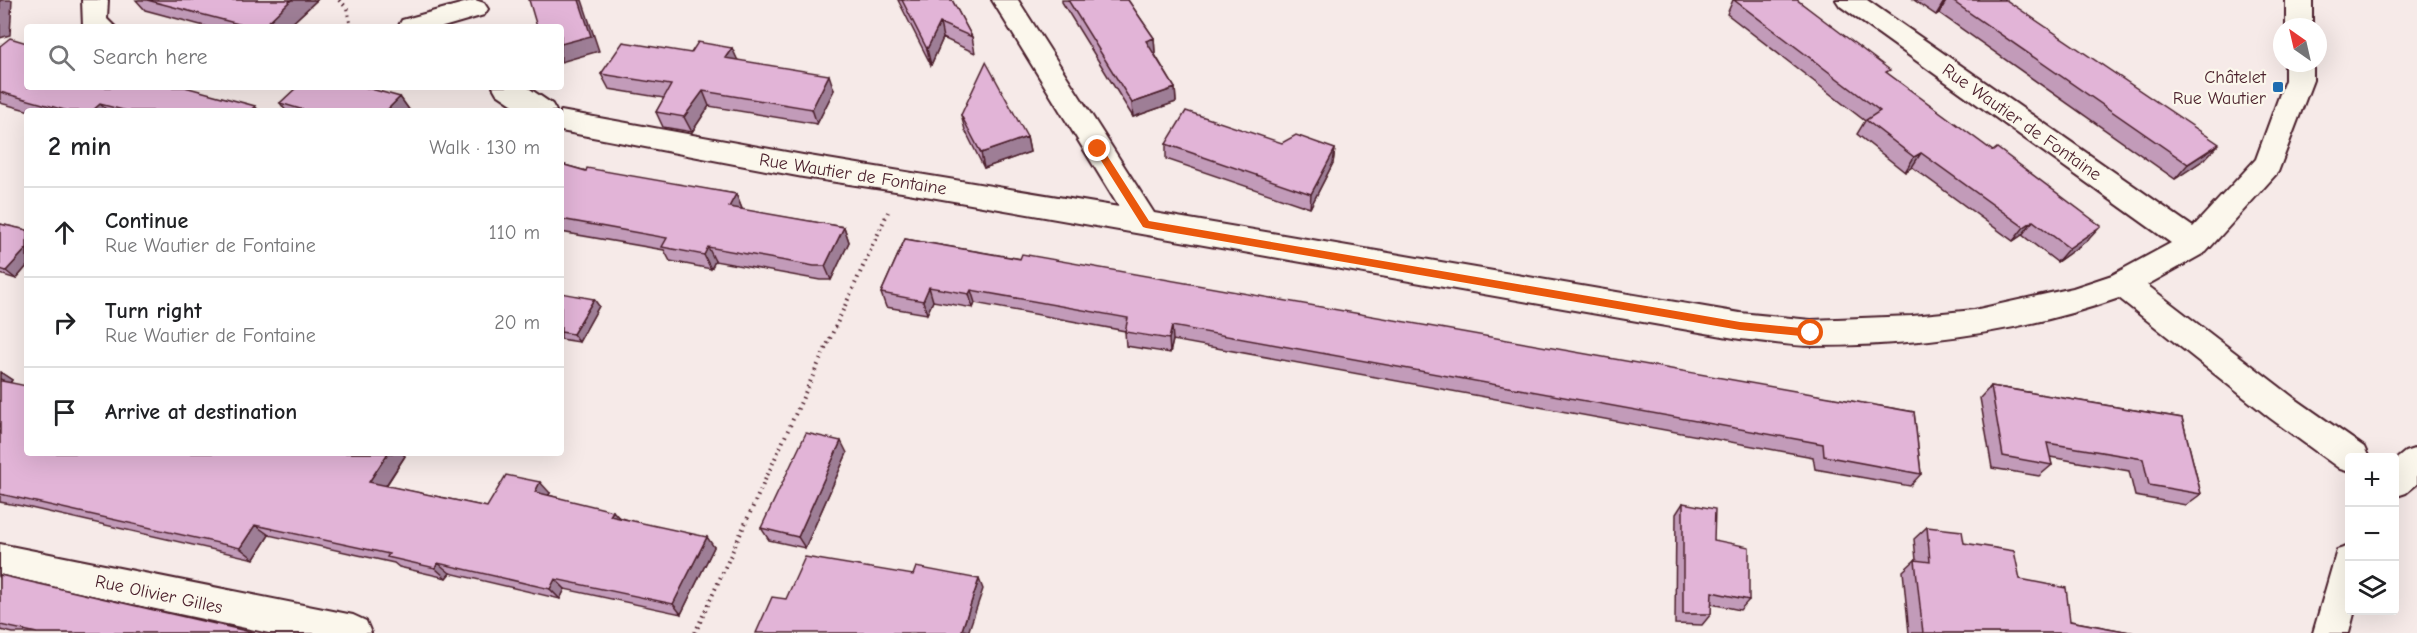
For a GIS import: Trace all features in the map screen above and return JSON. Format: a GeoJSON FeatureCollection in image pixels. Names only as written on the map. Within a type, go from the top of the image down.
{"type":"FeatureCollection","features":[{"type":"Feature","properties":{"kind":"street"},"geometry":{"type":"LineString","coordinates":[[1005,0],[1146,225]]}},
{"type":"Feature","properties":{"kind":"street","name":"Rue Wautier de Fontaine"},"geometry":{"type":"LineString","coordinates":[[1849,0],[2195,244]]}},
{"type":"Feature","properties":{"kind":"street"},"geometry":{"type":"LineString","coordinates":[[2299,0],[2299,18]]}},
{"type":"Feature","properties":{"kind":"street"},"geometry":{"type":"LineString","coordinates":[[424,24],[476,12]]}},
{"type":"Feature","properties":{"kind":"street","name":"Rue Wautier de Fontaine"},"geometry":{"type":"LineString","coordinates":[[564,122],[791,164],[902,181],[1740,326],[1811,333],[1912,329],[1974,323],[2074,301],[2123,284],[2195,244],[2268,164],[2299,80],[2299,72]]}},
{"type":"Feature","properties":{"kind":"street"},"geometry":{"type":"LineString","coordinates":[[510,90],[538,108]]}},
{"type":"Feature","properties":{"kind":"street"},"geometry":{"type":"LineString","coordinates":[[2123,284],[2282,408],[2345,453]]}},
{"type":"Feature","properties":{"kind":"street"},"geometry":{"type":"LineString","coordinates":[[2399,478],[2417,463]]}},
{"type":"Feature","properties":{"kind":"street","name":"Rue Olivier Gilles"},"geometry":{"type":"LineString","coordinates":[[0,560],[353,633]]}},
{"type":"Feature","properties":{"kind":"street"},"geometry":{"type":"LineString","coordinates":[[2331,633],[2345,578]]}},
{"type":"Feature","properties":{"kind":"path"},"geometry":{"type":"LineString","coordinates":[[339,0],[347,8],[350,24]]}},
{"type":"Feature","properties":{"kind":"path"},"geometry":{"type":"LineString","coordinates":[[695,633],[902,181]]}},
{"type":"Feature","properties":{"kind":"building"},"geometry":{"type":"Polygon","coordinates":[[[147,0],[291,0],[266,24],[239,24],[147,0]]]}},
{"type":"Feature","properties":{"kind":"building"},"geometry":{"type":"Polygon","coordinates":[[[529,0],[579,0],[591,36],[564,43],[564,24],[536,24],[529,0]]]}},
{"type":"Feature","properties":{"kind":"building"},"geometry":{"type":"Polygon","coordinates":[[[902,0],[952,0],[972,37],[940,23],[927,49],[902,0]]]}},
{"type":"Feature","properties":{"kind":"building"},"geometry":{"type":"Polygon","coordinates":[[[1068,0],[1128,0],[1154,38],[1146,41],[1175,88],[1132,103],[1068,0]]]}},
{"type":"Feature","properties":{"kind":"building"},"geometry":{"type":"Polygon","coordinates":[[[1734,0],[1797,0],[1890,70],[1886,72],[1993,151],[1997,148],[2101,226],[2069,248],[2033,221],[2024,227],[1921,153],[1914,157],[1866,120],[1880,111],[1734,0]]]}},
{"type":"Feature","properties":{"kind":"building"},"geometry":{"type":"Polygon","coordinates":[[[1951,0],[2006,0],[2219,144],[2188,164],[1951,0]]]}},
{"type":"Feature","properties":{"kind":"building"},"geometry":{"type":"Polygon","coordinates":[[[10,38],[24,42],[24,90],[196,90],[255,106],[253,108],[115,108],[100,104],[95,108],[57,108],[0,92],[0,46],[10,38]]]}},
{"type":"Feature","properties":{"kind":"building"},"geometry":{"type":"Polygon","coordinates":[[[623,42],[691,53],[698,42],[732,48],[725,58],[829,75],[812,109],[703,91],[684,117],[656,112],[671,85],[601,74],[623,42]]]}},
{"type":"Feature","properties":{"kind":"building"},"geometry":{"type":"Polygon","coordinates":[[[986,62],[1027,137],[981,153],[961,115],[986,62]]]}},
{"type":"Feature","properties":{"kind":"building"},"geometry":{"type":"Polygon","coordinates":[[[294,90],[375,90],[400,97],[389,108],[297,108],[280,103],[294,90]]]}},
{"type":"Feature","properties":{"kind":"building"},"geometry":{"type":"Polygon","coordinates":[[[1186,111],[1282,143],[1296,135],[1335,149],[1311,194],[1166,144],[1186,111]]]}},
{"type":"Feature","properties":{"kind":"building"},"geometry":{"type":"Polygon","coordinates":[[[564,165],[586,171],[587,168],[736,194],[729,207],[844,227],[825,266],[708,247],[704,255],[662,247],[667,238],[564,220],[564,165]]]}},
{"type":"Feature","properties":{"kind":"building"},"geometry":{"type":"Polygon","coordinates":[[[0,224],[24,229],[24,251],[6,271],[0,269],[0,224]]]}},
{"type":"Feature","properties":{"kind":"building"},"geometry":{"type":"Polygon","coordinates":[[[905,239],[1020,259],[1022,254],[1914,412],[1921,474],[1824,456],[1823,444],[1172,326],[1169,339],[1125,332],[1128,318],[971,290],[969,294],[929,287],[923,301],[881,293],[905,239]]]}},
{"type":"Feature","properties":{"kind":"building"},"geometry":{"type":"Polygon","coordinates":[[[564,294],[594,299],[573,334],[564,332],[564,294]]]}},
{"type":"Feature","properties":{"kind":"building"},"geometry":{"type":"Polygon","coordinates":[[[0,379],[24,385],[24,456],[386,456],[369,482],[487,507],[506,475],[540,482],[535,492],[613,511],[610,516],[707,537],[673,604],[555,579],[550,589],[438,563],[435,568],[387,557],[389,554],[255,525],[240,548],[0,494],[0,379]]]}},
{"type":"Feature","properties":{"kind":"building"},"geometry":{"type":"Polygon","coordinates":[[[1991,386],[2182,418],[2201,494],[2149,485],[2143,459],[2047,443],[2052,465],[2003,456],[1991,386]]]}},
{"type":"Feature","properties":{"kind":"building"},"geometry":{"type":"Polygon","coordinates":[[[806,433],[841,441],[798,537],[761,528],[806,433]]]}},
{"type":"Feature","properties":{"kind":"building"},"geometry":{"type":"Polygon","coordinates":[[[1683,503],[1715,509],[1714,540],[1749,547],[1749,600],[1712,592],[1711,614],[1683,614],[1683,503]]]}},
{"type":"Feature","properties":{"kind":"building"},"geometry":{"type":"Polygon","coordinates":[[[1927,527],[1962,531],[1964,543],[2014,551],[2020,579],[2066,588],[2070,621],[2135,633],[1923,633],[1915,560],[1930,562],[1927,527]]]}},
{"type":"Feature","properties":{"kind":"building"},"geometry":{"type":"Polygon","coordinates":[[[805,557],[913,575],[916,567],[979,579],[962,630],[969,631],[968,633],[756,633],[772,597],[786,599],[805,557]]]}},
{"type":"Feature","properties":{"kind":"building"},"geometry":{"type":"Polygon","coordinates":[[[0,575],[255,633],[37,633],[0,625],[0,575]]]}},
{"type":"Feature","properties":{"kind":"place","name":"Châtelet Rue Wautier"},"geometry":{"type":"Point","coordinates":[2278,87]}},
{"type":"Feature","properties":{"kind":"route"},"geometry":{"type":"LineString","coordinates":[[1098,149],[1146,225],[1740,326],[1811,333]]}}]}
